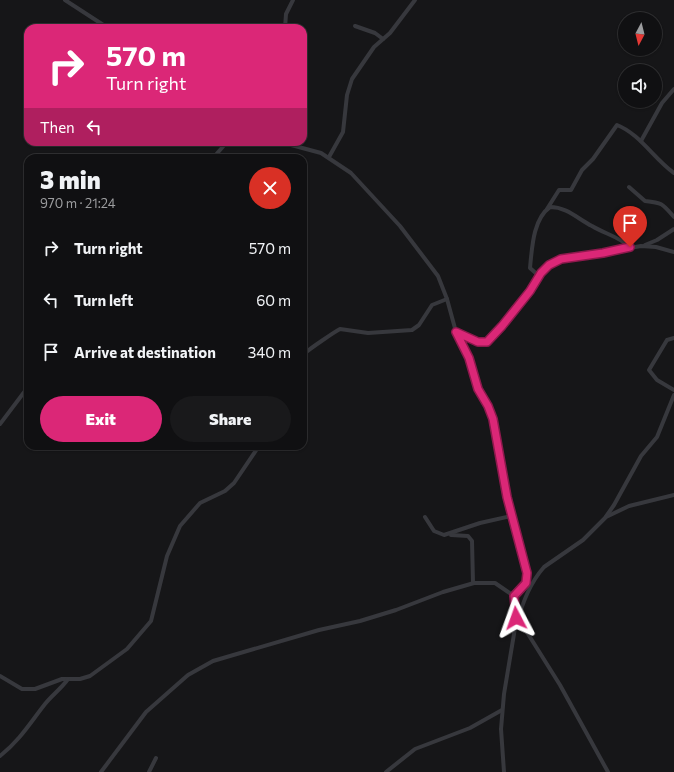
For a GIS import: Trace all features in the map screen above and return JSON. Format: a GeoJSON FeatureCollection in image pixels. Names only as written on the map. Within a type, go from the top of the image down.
{"type":"FeatureCollection","features":[{"type":"Feature","properties":{"kind":"street"},"geometry":{"type":"LineString","coordinates":[[65,0],[102,24]]}},
{"type":"Feature","properties":{"kind":"street"},"geometry":{"type":"LineString","coordinates":[[285,24],[286,14],[293,0]]}},
{"type":"Feature","properties":{"kind":"street"},"geometry":{"type":"LineString","coordinates":[[329,157],[343,132],[346,95],[352,79],[365,63],[374,48],[415,0]]}},
{"type":"Feature","properties":{"kind":"street"},"geometry":{"type":"LineString","coordinates":[[355,26],[376,33],[383,39]]}},
{"type":"Feature","properties":{"kind":"street"},"geometry":{"type":"LineString","coordinates":[[641,141],[662,104],[674,89]]}},
{"type":"Feature","properties":{"kind":"street"},"geometry":{"type":"LineString","coordinates":[[539,276],[531,270],[530,266],[538,221],[559,190],[571,190],[582,170],[592,159],[616,125],[620,126],[641,141],[659,161],[674,173]]}},
{"type":"Feature","properties":{"kind":"street"},"geometry":{"type":"LineString","coordinates":[[216,154],[224,146]]}},
{"type":"Feature","properties":{"kind":"street"},"geometry":{"type":"LineString","coordinates":[[297,146],[310,149],[329,157],[359,180],[404,230],[432,268],[447,299],[456,332],[469,358],[478,389],[492,415],[511,516],[527,573],[526,583],[514,596],[515,628]]}},
{"type":"Feature","properties":{"kind":"street"},"geometry":{"type":"LineString","coordinates":[[629,187],[645,201],[655,201],[662,204],[674,217]]}},
{"type":"Feature","properties":{"kind":"street"},"geometry":{"type":"LineString","coordinates":[[547,209],[552,207],[567,210],[592,226],[622,239],[630,247]]}},
{"type":"Feature","properties":{"kind":"street"},"geometry":{"type":"LineString","coordinates":[[456,332],[478,342],[487,342],[518,306],[543,270],[556,261],[641,246],[657,240],[674,228]]}},
{"type":"Feature","properties":{"kind":"street"},"geometry":{"type":"LineString","coordinates":[[641,246],[674,252]]}},
{"type":"Feature","properties":{"kind":"street"},"geometry":{"type":"LineString","coordinates":[[307,350],[318,345],[340,329],[368,332],[412,330],[419,325],[432,305],[447,299]]}},
{"type":"Feature","properties":{"kind":"street"},"geometry":{"type":"LineString","coordinates":[[674,338],[667,340],[649,370],[657,380],[674,390]]}},
{"type":"Feature","properties":{"kind":"street"},"geometry":{"type":"LineString","coordinates":[[0,424],[24,392]]}},
{"type":"Feature","properties":{"kind":"street"},"geometry":{"type":"LineString","coordinates":[[504,772],[501,735],[502,710],[515,628],[526,594],[544,567],[583,540],[605,518],[614,505],[641,456],[657,438],[674,394]]}},
{"type":"Feature","properties":{"kind":"street"},"geometry":{"type":"LineString","coordinates":[[0,676],[15,686],[29,690],[68,679],[86,678],[100,670],[127,649],[151,621],[167,556],[180,526],[200,504],[225,491],[234,483],[256,450]]}},
{"type":"Feature","properties":{"kind":"street"},"geometry":{"type":"LineString","coordinates":[[605,518],[633,505],[674,495]]}},
{"type":"Feature","properties":{"kind":"street"},"geometry":{"type":"LineString","coordinates":[[448,534],[480,523],[511,516]]}},
{"type":"Feature","properties":{"kind":"street"},"geometry":{"type":"LineString","coordinates":[[425,517],[434,531],[441,534],[468,536],[471,539],[473,583]]}},
{"type":"Feature","properties":{"kind":"street"},"geometry":{"type":"LineString","coordinates":[[101,772],[146,712],[188,675],[203,666],[283,640],[396,610],[443,592],[473,583],[495,583],[514,596]]}},
{"type":"Feature","properties":{"kind":"street"},"geometry":{"type":"LineString","coordinates":[[518,618],[556,678],[608,772]]}},
{"type":"Feature","properties":{"kind":"street"},"geometry":{"type":"LineString","coordinates":[[0,756],[24,734],[46,702],[59,691],[68,679]]}},
{"type":"Feature","properties":{"kind":"street"},"geometry":{"type":"LineString","coordinates":[[386,772],[415,749],[476,725],[502,710]]}},
{"type":"Feature","properties":{"kind":"street"},"geometry":{"type":"LineString","coordinates":[[149,772],[156,758]]}},
{"type":"Feature","properties":{"kind":"route"},"geometry":{"type":"LineString","coordinates":[[516,618],[514,596],[515,593],[526,583],[527,573],[507,497],[491,412],[478,389],[469,358],[456,332],[459,332],[478,342],[485,343],[502,326],[530,291],[543,270],[549,265],[561,259],[603,253],[630,247]]}}]}
